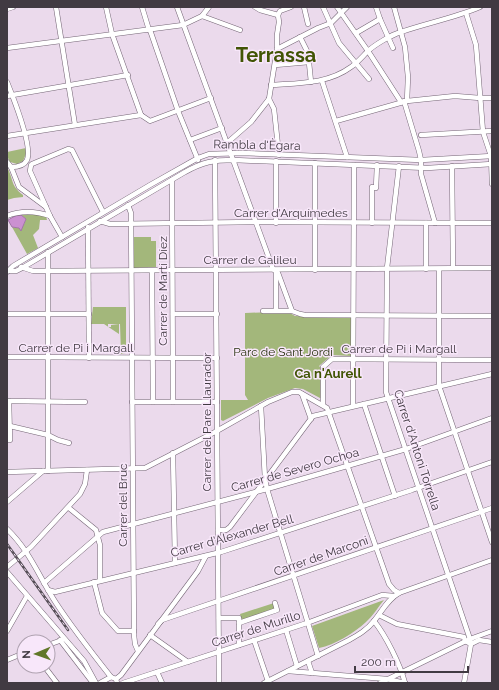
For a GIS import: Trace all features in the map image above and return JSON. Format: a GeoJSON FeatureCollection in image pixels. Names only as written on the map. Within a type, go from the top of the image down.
{"type":"FeatureCollection","features":[{"type":"Feature","properties":{"kind":"street"},"geometry":{"type":"LineString","coordinates":[[7,9],[13,7]]}},
{"type":"Feature","properties":{"kind":"street"},"geometry":{"type":"LineString","coordinates":[[56,7],[75,125]]}},
{"type":"Feature","properties":{"kind":"street"},"geometry":{"type":"LineString","coordinates":[[106,7],[112,34],[128,75],[141,115],[150,121],[211,98]]}},
{"type":"Feature","properties":{"kind":"street"},"geometry":{"type":"LineString","coordinates":[[142,7],[178,111],[198,158],[199,164]]}},
{"type":"Feature","properties":{"kind":"street"},"geometry":{"type":"LineString","coordinates":[[176,7],[222,128],[229,140],[234,160],[273,269],[278,273],[292,311]]}},
{"type":"Feature","properties":{"kind":"street"},"geometry":{"type":"LineString","coordinates":[[7,48],[183,25],[202,16],[209,7]]}},
{"type":"Feature","properties":{"kind":"street"},"geometry":{"type":"LineString","coordinates":[[255,7],[271,14],[279,13],[291,7]]}},
{"type":"Feature","properties":{"kind":"street"},"geometry":{"type":"LineString","coordinates":[[304,7],[308,24]]}},
{"type":"Feature","properties":{"kind":"street"},"geometry":{"type":"LineString","coordinates":[[323,7],[339,43],[369,79]]}},
{"type":"Feature","properties":{"kind":"street"},"geometry":{"type":"LineString","coordinates":[[337,7],[370,51],[404,101],[421,160],[421,174],[435,223]]}},
{"type":"Feature","properties":{"kind":"street"},"geometry":{"type":"LineString","coordinates":[[278,49],[312,31],[330,24],[347,7]]}},
{"type":"Feature","properties":{"kind":"street"},"geometry":{"type":"LineString","coordinates":[[376,7],[393,48]]}},
{"type":"Feature","properties":{"kind":"street"},"geometry":{"type":"LineString","coordinates":[[394,7],[405,47],[408,77],[404,101]]}},
{"type":"Feature","properties":{"kind":"street"},"geometry":{"type":"LineString","coordinates":[[271,85],[322,81],[345,71],[389,38],[402,32],[466,13],[480,7]]}},
{"type":"Feature","properties":{"kind":"street"},"geometry":{"type":"LineString","coordinates":[[229,140],[251,122],[269,99],[278,49],[277,35],[279,13]]}},
{"type":"Feature","properties":{"kind":"street"},"geometry":{"type":"LineString","coordinates":[[466,13],[476,45],[483,132],[492,156],[492,184]]}},
{"type":"Feature","properties":{"kind":"street"},"geometry":{"type":"LineString","coordinates":[[202,16],[240,30]]}},
{"type":"Feature","properties":{"kind":"street"},"geometry":{"type":"LineString","coordinates":[[356,33],[380,19]]}},
{"type":"Feature","properties":{"kind":"street"},"geometry":{"type":"LineString","coordinates":[[300,37],[308,52],[311,82]]}},
{"type":"Feature","properties":{"kind":"street"},"geometry":{"type":"LineString","coordinates":[[275,65],[309,62]]}},
{"type":"Feature","properties":{"kind":"street"},"geometry":{"type":"LineString","coordinates":[[9,95],[128,75]]}},
{"type":"Feature","properties":{"kind":"street"},"geometry":{"type":"LineString","coordinates":[[322,81],[347,157]]}},
{"type":"Feature","properties":{"kind":"street"},"geometry":{"type":"LineString","coordinates":[[7,82],[9,95],[25,133],[28,153],[27,159],[20,166],[11,167]]}},
{"type":"Feature","properties":{"kind":"street"},"geometry":{"type":"LineString","coordinates":[[336,121],[404,101],[455,96],[492,98]]}},
{"type":"Feature","properties":{"kind":"street"},"geometry":{"type":"LineString","coordinates":[[269,99],[274,109],[278,155],[276,162],[276,223]]}},
{"type":"Feature","properties":{"kind":"street"},"geometry":{"type":"LineString","coordinates":[[7,136],[141,115]]}},
{"type":"Feature","properties":{"kind":"street"},"geometry":{"type":"LineString","coordinates":[[190,140],[222,128]]}},
{"type":"Feature","properties":{"kind":"street"},"geometry":{"type":"LineString","coordinates":[[421,135],[492,131]]}},
{"type":"Feature","properties":{"kind":"street"},"geometry":{"type":"LineString","coordinates":[[28,140],[31,148]]}},
{"type":"Feature","properties":{"kind":"street"},"geometry":{"type":"LineString","coordinates":[[50,216],[30,172],[30,165],[68,149],[71,149],[103,212]]}},
{"type":"Feature","properties":{"kind":"street","name":"Rambla d'Ègara"},"geometry":{"type":"LineString","coordinates":[[8,272],[13,266],[24,259],[103,212],[198,158],[209,154],[232,152],[421,160],[492,156]]}},
{"type":"Feature","properties":{"kind":"street","name":"Rambla d'Ègara"},"geometry":{"type":"LineString","coordinates":[[22,268],[199,164],[215,160],[421,167],[492,164]]}},
{"type":"Feature","properties":{"kind":"street","name":"Carrer del Pare Llaurador"},"geometry":{"type":"LineString","coordinates":[[215,160],[219,683]]}},
{"type":"Feature","properties":{"kind":"street"},"geometry":{"type":"LineString","coordinates":[[7,162],[11,167],[19,187],[45,207],[62,237]]}},
{"type":"Feature","properties":{"kind":"street"},"geometry":{"type":"LineString","coordinates":[[315,163],[315,270]]}},
{"type":"Feature","properties":{"kind":"street"},"geometry":{"type":"LineString","coordinates":[[353,406],[354,165]]}},
{"type":"Feature","properties":{"kind":"street"},"geometry":{"type":"LineString","coordinates":[[372,223],[372,187],[376,188],[377,165]]}},
{"type":"Feature","properties":{"kind":"street","name":"Carrer d'Antoni Torrella"},"geometry":{"type":"LineString","coordinates":[[399,166],[387,268],[386,392],[433,528],[469,641]]}},
{"type":"Feature","properties":{"kind":"street"},"geometry":{"type":"LineString","coordinates":[[452,166],[453,267]]}},
{"type":"Feature","properties":{"kind":"street","name":"Carrer de Martí Díez"},"geometry":{"type":"LineString","coordinates":[[172,180],[173,402]]}},
{"type":"Feature","properties":{"kind":"street","name":"Carrer del Bruc"},"geometry":{"type":"LineString","coordinates":[[128,205],[131,213],[134,631],[135,644],[138,651]]}},
{"type":"Feature","properties":{"kind":"street"},"geometry":{"type":"LineString","coordinates":[[7,216],[35,212],[50,216]]}},
{"type":"Feature","properties":{"kind":"street","name":"Carrer d'Arquímedes"},"geometry":{"type":"LineString","coordinates":[[89,221],[97,219],[110,224],[257,222],[492,223]]}},
{"type":"Feature","properties":{"kind":"street"},"geometry":{"type":"LineString","coordinates":[[89,221],[89,358]]}},
{"type":"Feature","properties":{"kind":"street"},"geometry":{"type":"LineString","coordinates":[[426,223],[426,269]]}},
{"type":"Feature","properties":{"kind":"street"},"geometry":{"type":"LineString","coordinates":[[46,471],[48,435],[48,252]]}},
{"type":"Feature","properties":{"kind":"street"},"geometry":{"type":"LineString","coordinates":[[22,268],[24,259]]}},
{"type":"Feature","properties":{"kind":"street","name":"Carrer de Galileu"},"geometry":{"type":"LineString","coordinates":[[8,272],[17,268],[30,270],[89,271],[492,268]]}},
{"type":"Feature","properties":{"kind":"street"},"geometry":{"type":"LineString","coordinates":[[439,269],[438,386],[492,542]]}},
{"type":"Feature","properties":{"kind":"street"},"geometry":{"type":"LineString","coordinates":[[152,270],[153,402]]}},
{"type":"Feature","properties":{"kind":"street"},"geometry":{"type":"LineString","coordinates":[[275,270],[276,310]]}},
{"type":"Feature","properties":{"kind":"street"},"geometry":{"type":"LineString","coordinates":[[263,311],[292,311],[300,314],[492,316]]}},
{"type":"Feature","properties":{"kind":"street"},"geometry":{"type":"LineString","coordinates":[[7,314],[89,314]]}},
{"type":"Feature","properties":{"kind":"street"},"geometry":{"type":"LineString","coordinates":[[173,314],[216,314]]}},
{"type":"Feature","properties":{"kind":"street","name":"Carrer de Pi i Margall"},"geometry":{"type":"LineString","coordinates":[[7,357],[217,358]]}},
{"type":"Feature","properties":{"kind":"street","name":"Carrer de Pi i Margall"},"geometry":{"type":"LineString","coordinates":[[323,405],[322,367],[332,359],[492,360]]}},
{"type":"Feature","properties":{"kind":"street"},"geometry":{"type":"LineString","coordinates":[[218,530],[226,530],[230,527],[313,416],[492,374]]}},
{"type":"Feature","properties":{"kind":"street"},"geometry":{"type":"LineString","coordinates":[[7,472],[145,468],[261,406],[297,391],[328,408],[390,584],[394,590],[402,592]]}},
{"type":"Feature","properties":{"kind":"street"},"geometry":{"type":"LineString","coordinates":[[302,394],[311,419]]}},
{"type":"Feature","properties":{"kind":"street"},"geometry":{"type":"LineString","coordinates":[[7,440],[10,440],[8,401],[85,402]]}},
{"type":"Feature","properties":{"kind":"street"},"geometry":{"type":"LineString","coordinates":[[132,402],[217,402]]}},
{"type":"Feature","properties":{"kind":"street"},"geometry":{"type":"LineString","coordinates":[[364,404],[395,496]]}},
{"type":"Feature","properties":{"kind":"street"},"geometry":{"type":"LineString","coordinates":[[261,406],[266,490],[318,656]]}},
{"type":"Feature","properties":{"kind":"street","name":"Carrer de Severo Ochoa"},"geometry":{"type":"LineString","coordinates":[[44,583],[103,532],[266,490],[406,449],[492,418]]}},
{"type":"Feature","properties":{"kind":"street"},"geometry":{"type":"LineString","coordinates":[[10,426],[48,435],[69,443]]}},
{"type":"Feature","properties":{"kind":"street"},"geometry":{"type":"LineString","coordinates":[[173,453],[175,563]]}},
{"type":"Feature","properties":{"kind":"street","name":"Carrer d'Alexander Bell"},"geometry":{"type":"LineString","coordinates":[[48,590],[55,592],[133,572],[206,556],[395,496],[492,462]]}},
{"type":"Feature","properties":{"kind":"street"},"geometry":{"type":"LineString","coordinates":[[7,567],[26,551],[69,508],[83,489],[87,478],[87,470]]}},
{"type":"Feature","properties":{"kind":"street"},"geometry":{"type":"LineString","coordinates":[[28,471],[32,474],[33,478]]}},
{"type":"Feature","properties":{"kind":"street"},"geometry":{"type":"LineString","coordinates":[[7,502],[33,478],[46,471]]}},
{"type":"Feature","properties":{"kind":"street"},"geometry":{"type":"LineString","coordinates":[[69,508],[96,530],[100,545],[100,580]]}},
{"type":"Feature","properties":{"kind":"street","name":"Carrer de Marconi"},"geometry":{"type":"LineString","coordinates":[[158,624],[162,620],[492,508]]}},
{"type":"Feature","properties":{"kind":"street"},"geometry":{"type":"LineString","coordinates":[[7,529],[26,551],[48,590],[82,641],[115,680]]}},
{"type":"Feature","properties":{"kind":"street"},"geometry":{"type":"LineString","coordinates":[[100,683],[115,680],[121,675],[198,571],[206,556]]}},
{"type":"Feature","properties":{"kind":"street"},"geometry":{"type":"LineString","coordinates":[[254,640],[266,682],[361,633],[374,621],[394,596],[492,560]]}},
{"type":"Feature","properties":{"kind":"street"},"geometry":{"type":"LineString","coordinates":[[7,572],[62,640],[93,683]]}},
{"type":"Feature","properties":{"kind":"street"},"geometry":{"type":"LineString","coordinates":[[94,582],[102,613],[118,631],[134,631]]}},
{"type":"Feature","properties":{"kind":"street","name":"Carrer de Murillo"},"geometry":{"type":"LineString","coordinates":[[123,683],[307,623],[382,595],[394,596]]}},
{"type":"Feature","properties":{"kind":"street"},"geometry":{"type":"LineString","coordinates":[[7,631],[27,596]]}},
{"type":"Feature","properties":{"kind":"street"},"geometry":{"type":"LineString","coordinates":[[239,622],[277,610],[275,603]]}},
{"type":"Feature","properties":{"kind":"street"},"geometry":{"type":"LineString","coordinates":[[170,608],[171,612],[175,616]]}},
{"type":"Feature","properties":{"kind":"street"},"geometry":{"type":"LineString","coordinates":[[379,615],[397,624],[464,637],[469,641],[478,640],[492,642]]}},
{"type":"Feature","properties":{"kind":"street"},"geometry":{"type":"LineString","coordinates":[[219,618],[239,618],[239,645]]}},
{"type":"Feature","properties":{"kind":"street"},"geometry":{"type":"LineString","coordinates":[[288,672],[312,673],[384,682],[405,683],[402,672],[374,621]]}},
{"type":"Feature","properties":{"kind":"street"},"geometry":{"type":"LineString","coordinates":[[286,630],[297,666]]}},
{"type":"Feature","properties":{"kind":"street"},"geometry":{"type":"LineString","coordinates":[[384,682],[402,672],[492,631]]}},
{"type":"Feature","properties":{"kind":"street"},"geometry":{"type":"LineString","coordinates":[[484,634],[484,641]]}},
{"type":"Feature","properties":{"kind":"street"},"geometry":{"type":"LineString","coordinates":[[150,635],[188,662]]}},
{"type":"Feature","properties":{"kind":"street"},"geometry":{"type":"LineString","coordinates":[[56,642],[62,640]]}},
{"type":"Feature","properties":{"kind":"street"},"geometry":{"type":"LineString","coordinates":[[62,640],[84,661],[96,683]]}},
{"type":"Feature","properties":{"kind":"street"},"geometry":{"type":"LineString","coordinates":[[464,683],[469,641]]}},
{"type":"Feature","properties":{"kind":"street"},"geometry":{"type":"LineString","coordinates":[[308,661],[312,673]]}},
{"type":"Feature","properties":{"kind":"street"},"geometry":{"type":"LineString","coordinates":[[157,672],[162,683]]}},
{"type":"Feature","properties":{"kind":"street"},"geometry":{"type":"LineString","coordinates":[[50,674],[57,683]]}},
{"type":"Feature","properties":{"kind":"green space"},"geometry":{"type":"Polygon","coordinates":[[[26,148],[26,154],[23,161],[17,164],[10,162],[7,152],[26,148]]]}},
{"type":"Feature","properties":{"kind":"green space"},"geometry":{"type":"Polygon","coordinates":[[[7,167],[14,185],[23,197],[7,200],[7,167]]]}},
{"type":"Feature","properties":{"kind":"green space"},"geometry":{"type":"Polygon","coordinates":[[[31,214],[46,216],[47,220],[40,220],[39,229],[33,235],[38,248],[27,254],[12,227],[19,228],[24,224],[26,219],[21,215],[31,214]]]}},
{"type":"Feature","properties":{"kind":"green space"},"geometry":{"type":"Polygon","coordinates":[[[132,237],[151,237],[151,241],[156,241],[156,267],[133,268],[132,237]]]}},
{"type":"Feature","properties":{"kind":"green space"},"geometry":{"type":"Polygon","coordinates":[[[93,307],[126,307],[126,353],[121,354],[120,324],[108,324],[108,327],[104,324],[91,324],[93,307]]]}},
{"type":"Feature","properties":{"kind":"green space","name":"Parc de Sant Jordi"},"geometry":{"type":"Polygon","coordinates":[[[245,313],[290,313],[295,316],[351,318],[351,356],[332,355],[319,366],[321,368],[321,398],[303,389],[295,388],[268,398],[223,421],[221,420],[221,400],[248,400],[245,395],[245,313]]]}},
{"type":"Feature","properties":{"kind":"green space"},"geometry":{"type":"Polygon","coordinates":[[[119,324],[119,334],[108,327],[111,327],[111,325],[119,324]]]}},
{"type":"Feature","properties":{"kind":"green space"},"geometry":{"type":"Polygon","coordinates":[[[384,600],[369,620],[356,630],[338,641],[319,648],[312,626],[384,600]]]}},
{"type":"Feature","properties":{"kind":"green space"},"geometry":{"type":"Polygon","coordinates":[[[274,603],[276,609],[242,620],[240,614],[274,603]]]}},
{"type":"Feature","properties":{"kind":"shaded area"},"geometry":{"type":"Polygon","coordinates":[[[21,215],[26,219],[21,231],[19,228],[12,227],[8,220],[15,216],[21,215]]]}},
{"type":"Feature","properties":{"kind":"railway"},"geometry":{"type":"LineString","coordinates":[[7,544],[68,630]]}},
{"type":"Feature","properties":{"kind":"district","name":"Terrassa"},"geometry":{"type":"Point","coordinates":[276,55]}},
{"type":"Feature","properties":{"kind":"district","name":"Ca n'Aurell"},"geometry":{"type":"Point","coordinates":[328,373]}}]}
